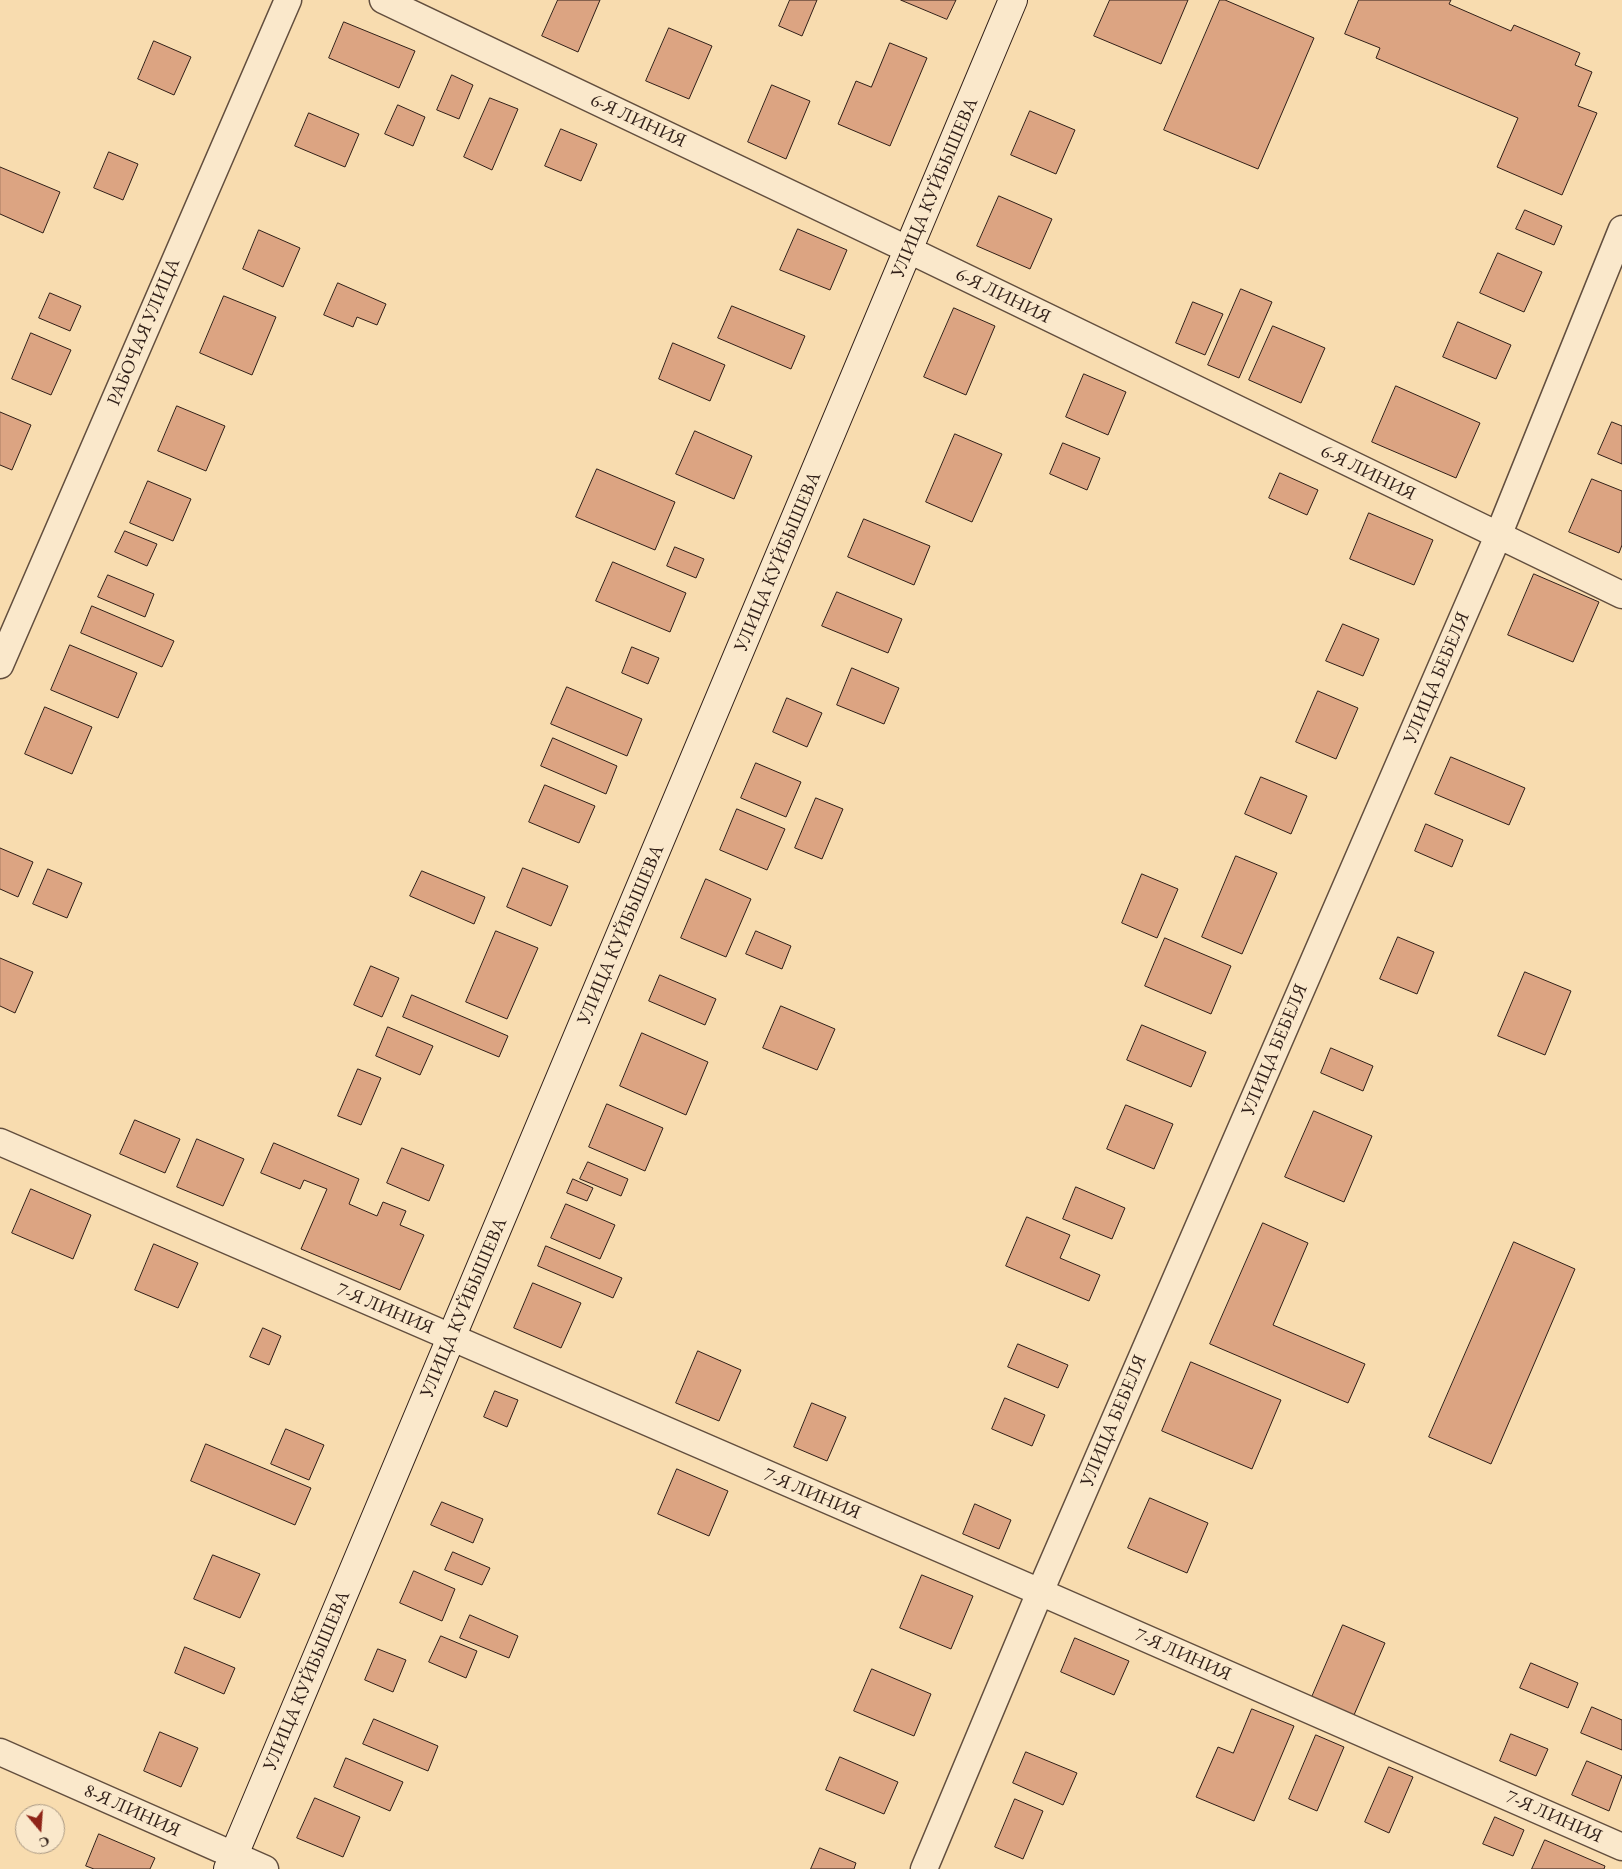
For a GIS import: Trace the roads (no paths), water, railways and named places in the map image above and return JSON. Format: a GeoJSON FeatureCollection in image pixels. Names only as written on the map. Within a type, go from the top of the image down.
{"type":"FeatureCollection","features":[{"type":"Feature","properties":{"kind":"street","name":"РАБОЧАЯ УЛИЦА"},"geometry":{"type":"LineString","coordinates":[[0,665],[288,0]]}},
{"type":"Feature","properties":{"kind":"street","name":"6-Я ЛИНИЯ"},"geometry":{"type":"LineString","coordinates":[[383,0],[909,250],[1622,595]]}},
{"type":"Feature","properties":{"kind":"street","name":"УЛИЦА КУЙБЫШЕВА"},"geometry":{"type":"LineString","coordinates":[[230,1862],[452,1339],[1013,0]]}},
{"type":"Feature","properties":{"kind":"street","name":"УЛИЦА БЕБЕЛЯ"},"geometry":{"type":"LineString","coordinates":[[924,1869],[1040,1592],[1498,536],[1622,229]]}},
{"type":"Feature","properties":{"kind":"street","name":"7-Я ЛИНИЯ"},"geometry":{"type":"LineString","coordinates":[[0,1142],[1040,1592],[1622,1847]]}},
{"type":"Feature","properties":{"kind":"street","name":"8-Я ЛИНИЯ"},"geometry":{"type":"LineString","coordinates":[[0,1752],[230,1862],[264,1869]]}}]}
